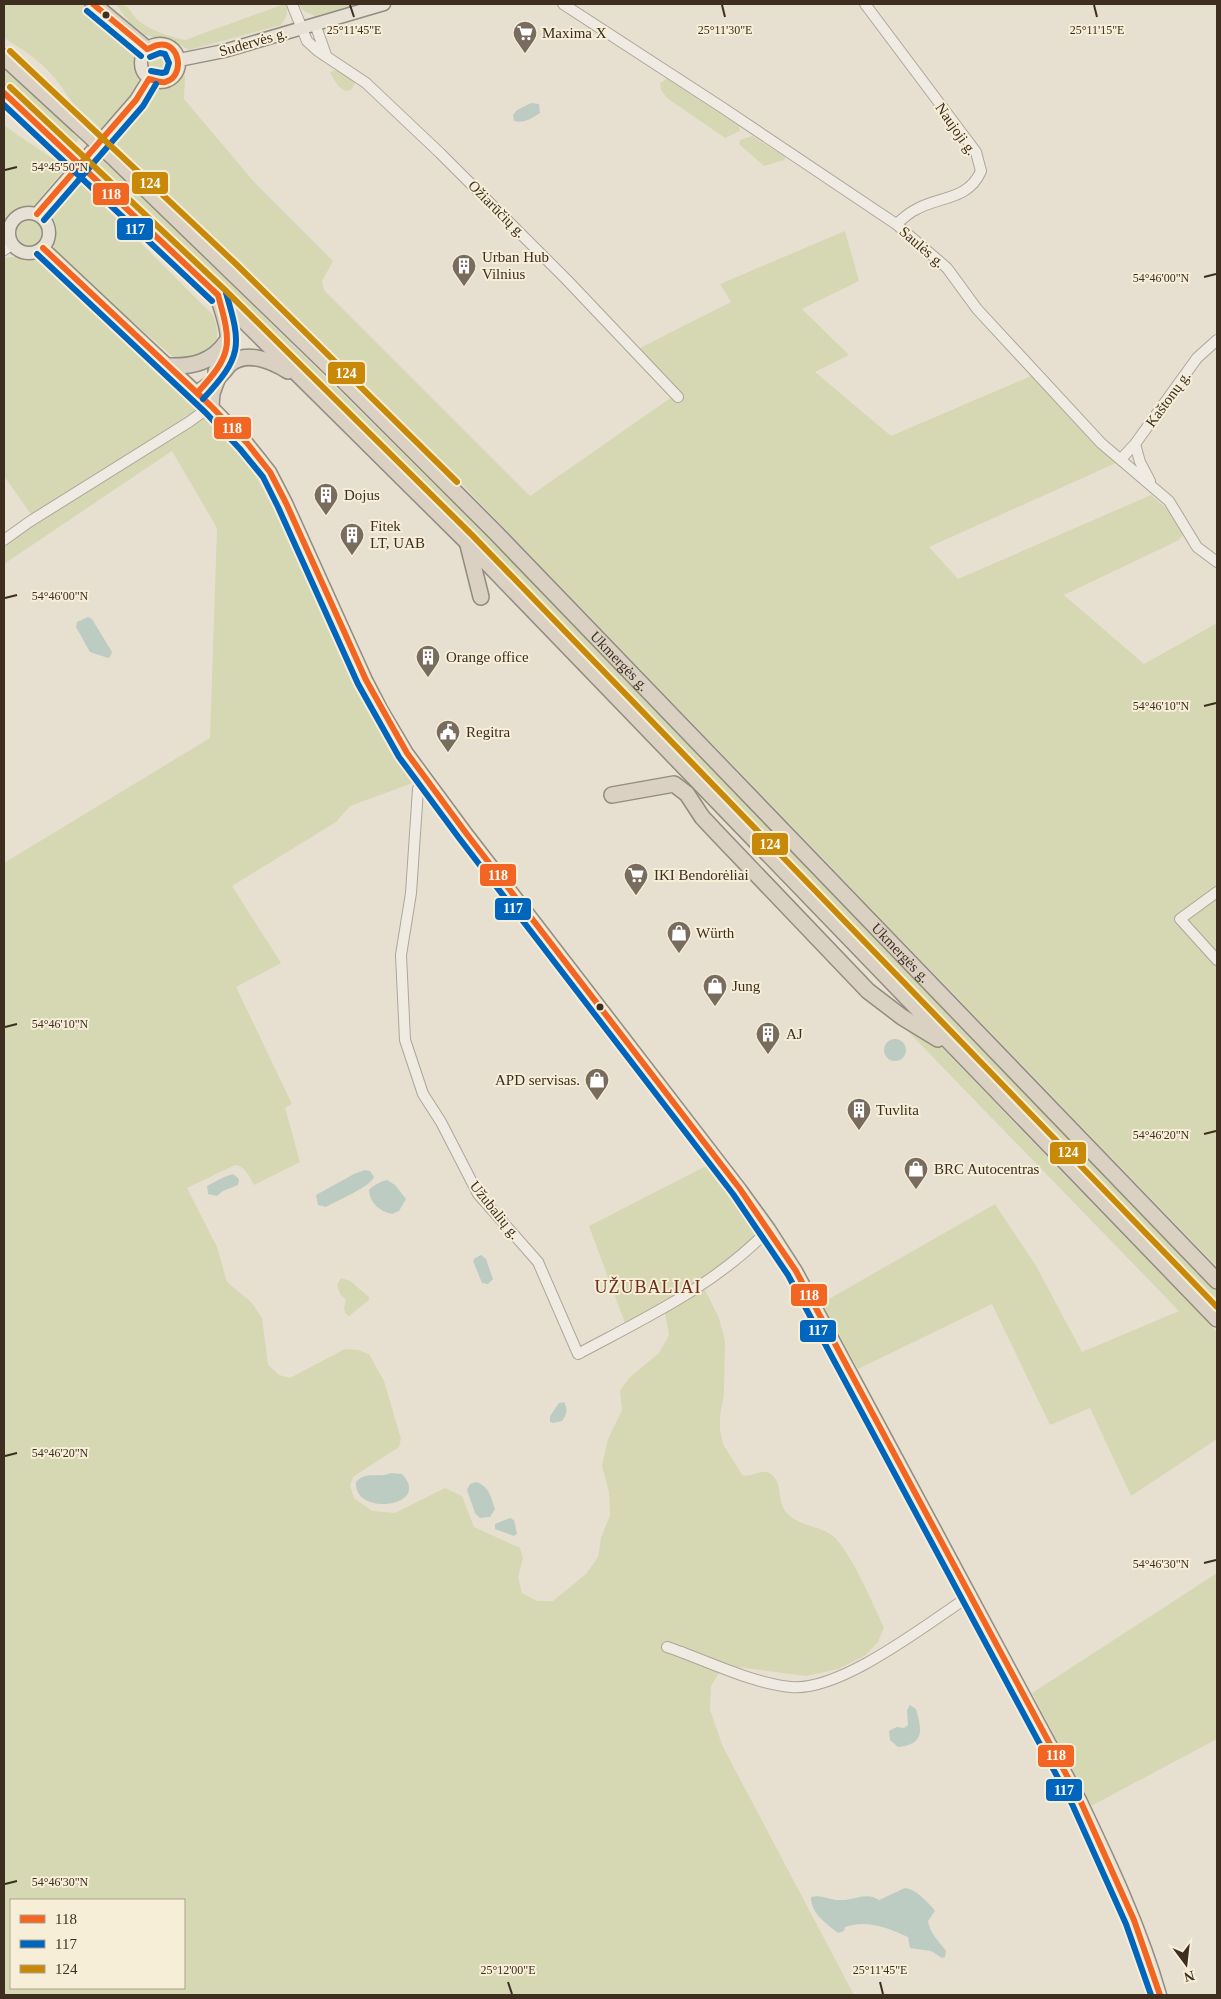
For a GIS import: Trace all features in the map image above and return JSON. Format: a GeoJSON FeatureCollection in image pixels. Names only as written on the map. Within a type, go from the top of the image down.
{"type":"FeatureCollection","features":[{"type":"Feature","properties":{"kind":"highway"},"geometry":{"type":"LineString","coordinates":[[93,4],[147,49]]}},
{"type":"Feature","properties":{"kind":"highway","name":"Ukmergės g."},"geometry":{"type":"LineString","coordinates":[[4,57],[118,161],[343,380],[495,532],[1217,1281]]}},
{"type":"Feature","properties":{"kind":"highway","name":"Ukmergės g."},"geometry":{"type":"LineString","coordinates":[[4,93],[218,295],[466,541],[1217,1319]]}},
{"type":"Feature","properties":{"kind":"highway"},"geometry":{"type":"LineString","coordinates":[[197,393],[224,360],[228,350],[229,338],[218,295]]}},
{"type":"Feature","properties":{"kind":"highway"},"geometry":{"type":"LineString","coordinates":[[168,366],[186,367],[207,360],[221,349],[229,338]]}},
{"type":"Feature","properties":{"kind":"highway"},"geometry":{"type":"LineString","coordinates":[[197,393],[218,377],[230,364],[242,359],[251,358],[273,362],[309,384]]}},
{"type":"Feature","properties":{"kind":"highway"},"geometry":{"type":"LineString","coordinates":[[211,406],[212,393],[218,377]]}},
{"type":"Feature","properties":{"kind":"highway"},"geometry":{"type":"LineString","coordinates":[[466,541],[481,597]]}},
{"type":"Feature","properties":{"kind":"highway"},"geometry":{"type":"LineString","coordinates":[[612,795],[674,784],[682,789],[716,833],[868,991],[902,1017],[936,1037],[964,1067],[984,1077]]}},
{"type":"Feature","properties":{"kind":"main road","name":"Sudervės g."},"geometry":{"type":"LineString","coordinates":[[179,60],[224,51],[384,4]]}},
{"type":"Feature","properties":{"kind":"main road"},"geometry":{"type":"LineString","coordinates":[[158,44],[169,46],[179,60],[177,73],[167,81],[161,82],[145,75],[141,64],[147,49],[158,44]]}},
{"type":"Feature","properties":{"kind":"main road"},"geometry":{"type":"LineString","coordinates":[[37,214],[136,100],[149,78]]}},
{"type":"Feature","properties":{"kind":"main road"},"geometry":{"type":"LineString","coordinates":[[26,213],[37,214],[43,217],[49,228],[47,242],[43,248],[30,252],[8,247],[12,223],[16,218],[26,213]]}},
{"type":"Feature","properties":{"kind":"main road"},"geometry":{"type":"LineString","coordinates":[[43,248],[211,406],[247,443],[270,472],[290,511],[381,709],[427,782],[769,1229],[820,1313],[1080,1800],[1104,1849],[1137,1930],[1160,1995]]}},
{"type":"Feature","properties":{"kind":"street","name":"Ožiarūčių g."},"geometry":{"type":"LineString","coordinates":[[292,4],[307,41],[318,51],[366,83],[440,153],[566,279],[678,397]]}},
{"type":"Feature","properties":{"kind":"street","name":"Saulės g."},"geometry":{"type":"LineString","coordinates":[[563,4],[896,224],[947,268],[977,309],[1100,443],[1128,468],[1153,486],[1169,502],[1197,548],[1217,562]]}},
{"type":"Feature","properties":{"kind":"street","name":"Naujoji g."},"geometry":{"type":"LineString","coordinates":[[865,4],[976,152],[981,171],[978,179],[956,197],[932,203],[915,210],[896,224]]}},
{"type":"Feature","properties":{"kind":"street"},"geometry":{"type":"LineString","coordinates":[[315,24],[326,55]]}},
{"type":"Feature","properties":{"kind":"street","name":"Kaštonų g."},"geometry":{"type":"LineString","coordinates":[[1120,459],[1136,444],[1197,358],[1217,340]]}},
{"type":"Feature","properties":{"kind":"street"},"geometry":{"type":"LineString","coordinates":[[4,540],[29,522],[189,422],[211,406]]}},
{"type":"Feature","properties":{"kind":"street"},"geometry":{"type":"LineString","coordinates":[[1136,444],[1140,462],[1153,486]]}},
{"type":"Feature","properties":{"kind":"street","name":"Užubalių g."},"geometry":{"type":"LineString","coordinates":[[427,782],[418,788],[411,893],[401,955],[405,1040],[423,1094],[450,1139],[470,1182],[478,1194],[538,1262],[578,1354],[683,1298],[741,1255],[769,1229]]}},
{"type":"Feature","properties":{"kind":"street"},"geometry":{"type":"LineString","coordinates":[[1217,892],[1180,919],[1217,960]]}},
{"type":"Feature","properties":{"kind":"street"},"geometry":{"type":"LineString","coordinates":[[668,1647],[755,1679],[790,1687],[818,1685],[853,1671],[971,1595]]}},
{"type":"Feature","properties":{"kind":"green space"},"geometry":{"type":"Polygon","coordinates":[[[4,4],[85,4],[108,21],[129,43],[137,62],[138,82],[132,96],[103,132],[87,116],[84,118],[55,78],[42,65],[28,53],[4,38],[4,4]]]}},
{"type":"Feature","properties":{"kind":"green space"},"geometry":{"type":"Polygon","coordinates":[[[116,4],[121,4],[128,8],[136,19],[150,28],[185,40],[284,4],[286,4],[287,12],[285,20],[281,25],[189,50],[179,44],[145,35],[130,23],[116,4]]]}},
{"type":"Feature","properties":{"kind":"green space"},"geometry":{"type":"Polygon","coordinates":[[[298,4],[360,4],[315,16],[304,11],[298,4]]]}},
{"type":"Feature","properties":{"kind":"green space"},"geometry":{"type":"Polygon","coordinates":[[[161,49],[171,53],[175,63],[171,73],[161,77],[151,73],[147,63],[151,53],[161,49]]]}},
{"type":"Feature","properties":{"kind":"green space"},"geometry":{"type":"Polygon","coordinates":[[[4,68],[73,130],[72,132],[79,139],[73,146],[65,139],[63,141],[4,84],[4,68]]]}},
{"type":"Feature","properties":{"kind":"green space"},"geometry":{"type":"Polygon","coordinates":[[[338,70],[354,80],[355,83],[351,90],[346,91],[339,87],[330,73],[338,70]]]}},
{"type":"Feature","properties":{"kind":"green space"},"geometry":{"type":"Polygon","coordinates":[[[185,74],[184,99],[255,183],[333,261],[322,281],[324,290],[530,496],[679,392],[638,349],[731,302],[720,284],[845,231],[859,281],[802,309],[849,355],[815,372],[891,436],[1031,376],[1116,463],[929,547],[958,579],[1151,495],[1166,508],[1183,535],[1179,540],[1064,595],[1144,664],[1217,623],[1217,1267],[456,478],[252,277],[123,155],[125,152],[110,138],[152,93],[171,85],[185,74]]]}},
{"type":"Feature","properties":{"kind":"green space"},"geometry":{"type":"Polygon","coordinates":[[[667,79],[739,126],[740,131],[725,138],[667,98],[661,90],[660,83],[667,79]]]}},
{"type":"Feature","properties":{"kind":"green space"},"geometry":{"type":"Polygon","coordinates":[[[4,125],[65,169],[33,206],[18,211],[11,217],[4,234],[4,125]]]}},
{"type":"Feature","properties":{"kind":"green space"},"geometry":{"type":"Polygon","coordinates":[[[752,136],[786,157],[784,160],[764,166],[739,144],[740,140],[752,136]]]}},
{"type":"Feature","properties":{"kind":"green space"},"geometry":{"type":"Polygon","coordinates":[[[95,154],[112,167],[572,620],[1217,1291],[1217,1310],[563,630],[364,428],[102,177],[104,175],[89,161],[95,154]]]}},
{"type":"Feature","properties":{"kind":"green space"},"geometry":{"type":"Polygon","coordinates":[[[76,179],[213,315],[217,334],[216,343],[211,353],[182,360],[172,356],[59,258],[54,250],[54,229],[50,213],[52,205],[76,179]]]}},
{"type":"Feature","properties":{"kind":"green space"},"geometry":{"type":"Polygon","coordinates":[[[30,220],[39,224],[43,233],[39,242],[30,246],[21,242],[17,233],[21,224],[30,220]]]}},
{"type":"Feature","properties":{"kind":"green space"},"geometry":{"type":"Polygon","coordinates":[[[14,257],[35,260],[58,275],[159,366],[210,418],[246,460],[268,496],[355,689],[383,737],[418,781],[350,806],[336,822],[232,886],[281,963],[236,987],[292,1104],[285,1108],[300,1162],[254,1185],[245,1170],[235,1165],[187,1188],[217,1247],[227,1282],[251,1302],[262,1318],[268,1365],[279,1375],[290,1378],[345,1349],[358,1350],[369,1354],[384,1381],[401,1439],[399,1447],[353,1477],[350,1486],[354,1498],[372,1511],[395,1513],[445,1488],[462,1496],[474,1527],[520,1548],[523,1558],[518,1577],[522,1593],[537,1601],[553,1601],[586,1574],[598,1557],[601,1538],[610,1515],[609,1492],[602,1466],[608,1439],[622,1410],[620,1391],[629,1378],[659,1353],[669,1335],[662,1305],[625,1323],[589,1226],[710,1164],[766,1238],[705,1290],[719,1318],[725,1341],[724,1394],[720,1416],[723,1444],[742,1475],[768,1472],[775,1478],[779,1487],[783,1508],[791,1517],[825,1531],[837,1540],[845,1550],[884,1627],[878,1642],[866,1655],[838,1669],[806,1676],[731,1666],[719,1673],[711,1686],[710,1710],[723,1747],[854,1995],[4,1995],[4,863],[210,738],[217,528],[172,451],[4,564],[4,536],[32,516],[4,476],[4,258],[14,257]]]}},
{"type":"Feature","properties":{"kind":"green space"},"geometry":{"type":"Polygon","coordinates":[[[895,1018],[926,1033],[941,1047],[1217,1332],[1217,1439],[1131,1496],[1090,1408],[1050,1425],[992,1304],[858,1369],[822,1303],[995,1204],[1035,1264],[1082,1352],[1179,1311],[895,1018]]]}},
{"type":"Feature","properties":{"kind":"green space"},"geometry":{"type":"Polygon","coordinates":[[[341,1278],[350,1281],[369,1297],[369,1300],[349,1316],[345,1313],[344,1308],[346,1300],[340,1294],[337,1285],[341,1278]]]}},
{"type":"Feature","properties":{"kind":"green space"},"geometry":{"type":"Polygon","coordinates":[[[1217,1573],[1217,1739],[1091,1806],[1032,1693],[1217,1573]]]}},
{"type":"Feature","properties":{"kind":"shaded area"},"geometry":{"type":"Polygon","coordinates":[[[531,103],[539,104],[540,113],[525,121],[514,121],[513,115],[517,110],[531,103]]]}},
{"type":"Feature","properties":{"kind":"shaded area"},"geometry":{"type":"Polygon","coordinates":[[[88,617],[92,619],[112,652],[110,657],[90,652],[76,627],[77,622],[88,617]]]}},
{"type":"Feature","properties":{"kind":"shaded area"},"geometry":{"type":"Polygon","coordinates":[[[895,1039],[903,1042],[906,1050],[903,1058],[895,1061],[887,1058],[884,1050],[887,1042],[895,1039]]]}},
{"type":"Feature","properties":{"kind":"shaded area"},"geometry":{"type":"Polygon","coordinates":[[[365,1170],[370,1171],[374,1177],[366,1185],[326,1207],[318,1205],[316,1195],[365,1170]]]}},
{"type":"Feature","properties":{"kind":"shaded area"},"geometry":{"type":"Polygon","coordinates":[[[233,1174],[239,1179],[238,1185],[223,1191],[217,1196],[208,1194],[207,1186],[233,1174]]]}},
{"type":"Feature","properties":{"kind":"shaded area"},"geometry":{"type":"Polygon","coordinates":[[[387,1180],[395,1185],[406,1199],[399,1211],[392,1214],[376,1206],[371,1199],[369,1190],[387,1180]]]}},
{"type":"Feature","properties":{"kind":"shaded area"},"geometry":{"type":"Polygon","coordinates":[[[481,1255],[486,1259],[493,1279],[488,1284],[482,1283],[473,1261],[481,1255]]]}},
{"type":"Feature","properties":{"kind":"shaded area"},"geometry":{"type":"Polygon","coordinates":[[[564,1402],[566,1412],[562,1421],[550,1422],[550,1416],[559,1403],[564,1402]]]}},
{"type":"Feature","properties":{"kind":"shaded area"},"geometry":{"type":"Polygon","coordinates":[[[391,1473],[402,1474],[409,1485],[407,1494],[400,1500],[389,1504],[377,1504],[366,1500],[358,1493],[356,1482],[360,1478],[368,1475],[386,1475],[391,1473]]]}},
{"type":"Feature","properties":{"kind":"shaded area"},"geometry":{"type":"Polygon","coordinates":[[[476,1482],[484,1486],[491,1496],[495,1509],[490,1517],[480,1518],[475,1513],[467,1490],[470,1484],[476,1482]]]}},
{"type":"Feature","properties":{"kind":"shaded area"},"geometry":{"type":"Polygon","coordinates":[[[510,1518],[514,1520],[517,1534],[514,1536],[495,1529],[495,1524],[510,1518]]]}},
{"type":"Feature","properties":{"kind":"shaded area"},"geometry":{"type":"Polygon","coordinates":[[[910,1705],[916,1709],[920,1723],[919,1735],[913,1743],[898,1747],[890,1740],[889,1731],[897,1727],[904,1728],[908,1725],[907,1710],[910,1705]]]}},
{"type":"Feature","properties":{"kind":"shaded area"},"geometry":{"type":"Polygon","coordinates":[[[905,1888],[920,1896],[935,1911],[928,1921],[929,1926],[946,1951],[945,1957],[942,1958],[931,1951],[910,1948],[908,1937],[869,1924],[845,1927],[844,1931],[838,1933],[820,1918],[811,1903],[811,1897],[815,1896],[844,1900],[869,1896],[879,1900],[905,1888]]]}},
{"type":"Feature","properties":{"kind":"transit line","name":"118"},"geometry":{"type":"LineString","coordinates":[[93,4],[147,49]]}},
{"type":"Feature","properties":{"kind":"transit line","name":"117"},"geometry":{"type":"LineString","coordinates":[[87,11],[141,56]]}},
{"type":"Feature","properties":{"kind":"transit line","name":"118"},"geometry":{"type":"LineString","coordinates":[[147,49],[157,45],[165,45],[171,48],[178,60],[178,67],[172,79],[165,82],[149,79]]}},
{"type":"Feature","properties":{"kind":"transit line","name":"124"},"geometry":{"type":"LineString","coordinates":[[10,51],[236,264],[457,482]]}},
{"type":"Feature","properties":{"kind":"transit line","name":"117"},"geometry":{"type":"LineString","coordinates":[[150,57],[160,53],[165,54],[169,63],[166,72],[151,71]]}},
{"type":"Feature","properties":{"kind":"transit line","name":"118"},"geometry":{"type":"LineString","coordinates":[[37,214],[136,100],[149,79]]}},
{"type":"Feature","properties":{"kind":"transit line","name":"117"},"geometry":{"type":"LineString","coordinates":[[44,220],[143,106],[156,84]]}},
{"type":"Feature","properties":{"kind":"transit line","name":"124"},"geometry":{"type":"LineString","coordinates":[[10,87],[224,289],[472,535],[1217,1307]]}},
{"type":"Feature","properties":{"kind":"transit line","name":"118"},"geometry":{"type":"LineString","coordinates":[[4,93],[218,295]]}},
{"type":"Feature","properties":{"kind":"transit line","name":"117"},"geometry":{"type":"LineString","coordinates":[[4,105],[212,301]]}},
{"type":"Feature","properties":{"kind":"transit line","name":"118"},"geometry":{"type":"LineString","coordinates":[[43,248],[211,406],[247,443],[270,472],[286,503],[366,680],[407,753],[466,833],[740,1189],[796,1271],[1080,1800],[1134,1920],[1160,1995]]}},
{"type":"Feature","properties":{"kind":"transit line","name":"117"},"geometry":{"type":"LineString","coordinates":[[37,254],[205,412],[263,477],[358,684],[399,757],[459,838],[733,1194],[788,1275],[1072,1804],[1126,1924],[1151,1995]]}},
{"type":"Feature","properties":{"kind":"transit line","name":"117"},"geometry":{"type":"LineString","coordinates":[[203,399],[225,372],[232,361],[235,350],[235,326],[226,293]]}},
{"type":"Feature","properties":{"kind":"transit line","name":"118"},"geometry":{"type":"LineString","coordinates":[[197,393],[217,368],[226,348],[226,326],[218,295]]}},
{"type":"Feature","properties":{"kind":"place","name":"Maxima X"},"geometry":{"type":"Point","coordinates":[525,54]}},
{"type":"Feature","properties":{"kind":"place","name":"Urban Hub Vilnius"},"geometry":{"type":"Point","coordinates":[464,287]}},
{"type":"Feature","properties":{"kind":"place","name":"Dojus"},"geometry":{"type":"Point","coordinates":[326,516]}},
{"type":"Feature","properties":{"kind":"place","name":"Fitek LT, UAB"},"geometry":{"type":"Point","coordinates":[352,556]}},
{"type":"Feature","properties":{"kind":"place","name":"Orange office"},"geometry":{"type":"Point","coordinates":[428,678]}},
{"type":"Feature","properties":{"kind":"place","name":"Regitra"},"geometry":{"type":"Point","coordinates":[448,753]}},
{"type":"Feature","properties":{"kind":"place","name":"IKI Bendorėliai"},"geometry":{"type":"Point","coordinates":[636,896]}},
{"type":"Feature","properties":{"kind":"place","name":"Würth"},"geometry":{"type":"Point","coordinates":[679,954]}},
{"type":"Feature","properties":{"kind":"place","name":"Jung"},"geometry":{"type":"Point","coordinates":[715,1007]}},
{"type":"Feature","properties":{"kind":"place","name":"AJ"},"geometry":{"type":"Point","coordinates":[768,1055]}},
{"type":"Feature","properties":{"kind":"place","name":"APD servisas."},"geometry":{"type":"Point","coordinates":[597,1101]}},
{"type":"Feature","properties":{"kind":"place","name":"Tuvlita"},"geometry":{"type":"Point","coordinates":[859,1131]}},
{"type":"Feature","properties":{"kind":"place","name":"BRC Autocentras"},"geometry":{"type":"Point","coordinates":[916,1190]}},
{"type":"Feature","properties":{"kind":"district","name":"UŽUBALIAI"},"geometry":{"type":"Point","coordinates":[648,1287]}}]}
